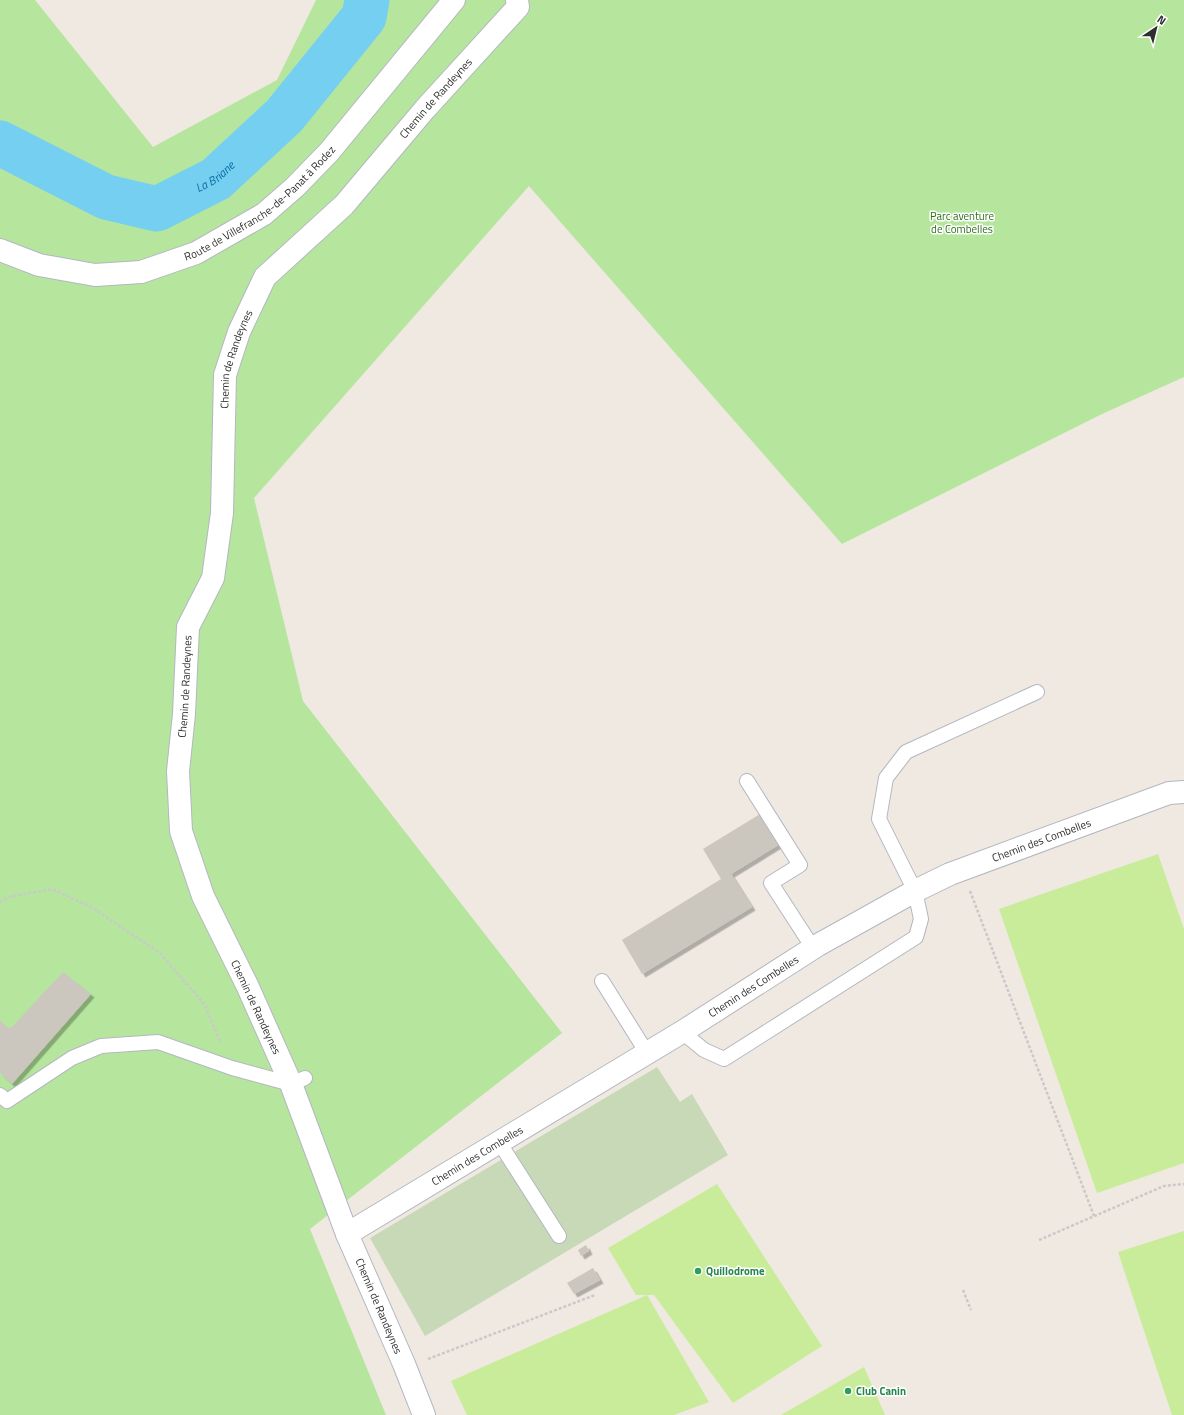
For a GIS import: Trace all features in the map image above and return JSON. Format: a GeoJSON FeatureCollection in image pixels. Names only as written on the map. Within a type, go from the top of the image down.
{"type":"FeatureCollection","features":[{"type":"Feature","properties":{"kind":"street","name":"Route de Villefranche-de-Panat à Rodez"},"geometry":{"type":"LineString","coordinates":[[0,250],[39,265],[95,274],[141,272],[196,253],[264,214],[295,187],[330,152],[454,0]]}},
{"type":"Feature","properties":{"kind":"street","name":"Chemin de Randeynes"},"geometry":{"type":"LineString","coordinates":[[424,1415],[404,1364],[347,1234],[298,1081],[247,985],[203,896],[181,831],[178,771],[184,714],[188,627],[213,578],[222,513],[225,375],[239,332],[265,277],[344,205],[425,109],[518,7],[517,0]]}},
{"type":"Feature","properties":{"kind":"street","name":"Chemin des Combelles"},"geometry":{"type":"LineString","coordinates":[[347,1234],[682,1032],[813,948],[915,891],[962,870],[1169,793],[1184,792]]}},
{"type":"Feature","properties":{"kind":"lane"},"geometry":{"type":"LineString","coordinates":[[682,1032],[704,1050],[724,1059],[916,937],[921,918],[915,891],[879,819],[886,778],[906,752],[1037,692]]}},
{"type":"Feature","properties":{"kind":"lane"},"geometry":{"type":"LineString","coordinates":[[748,782],[800,864],[771,883],[813,948]]}},
{"type":"Feature","properties":{"kind":"lane"},"geometry":{"type":"LineString","coordinates":[[602,981],[647,1053]]}},
{"type":"Feature","properties":{"kind":"lane"},"geometry":{"type":"LineString","coordinates":[[0,1095],[7,1101],[72,1058],[101,1046],[158,1042],[232,1068],[298,1081]]}},
{"type":"Feature","properties":{"kind":"lane"},"geometry":{"type":"LineString","coordinates":[[499,1142],[559,1236]]}},
{"type":"Feature","properties":{"kind":"path"},"geometry":{"type":"LineString","coordinates":[[962,870],[1094,1216]]}},
{"type":"Feature","properties":{"kind":"path"},"geometry":{"type":"LineString","coordinates":[[0,902],[8,897],[52,890],[93,908],[160,953],[204,1004],[232,1068]]}},
{"type":"Feature","properties":{"kind":"path"},"geometry":{"type":"LineString","coordinates":[[1039,1240],[1164,1186],[1184,1184]]}},
{"type":"Feature","properties":{"kind":"path"},"geometry":{"type":"LineString","coordinates":[[962,1290],[971,1310]]}},
{"type":"Feature","properties":{"kind":"path"},"geometry":{"type":"LineString","coordinates":[[404,1364],[433,1357],[595,1295]]}},
{"type":"Feature","properties":{"kind":"green space","name":"Parc aventure de Combelles"},"geometry":{"type":"Polygon","coordinates":[[[0,0],[35,0],[153,147],[277,80],[316,0],[1184,0],[1184,377],[1102,414],[842,544],[529,186],[254,498],[303,701],[562,1033],[310,1229],[386,1415],[0,1415],[0,0]]]}},
{"type":"Feature","properties":{"kind":"green space"},"geometry":{"type":"Polygon","coordinates":[[[1158,854],[1184,929],[1184,1163],[1097,1193],[999,909],[1158,854]]]}},
{"type":"Feature","properties":{"kind":"green space"},"geometry":{"type":"Polygon","coordinates":[[[657,1067],[680,1102],[692,1094],[728,1155],[425,1336],[370,1238],[657,1067]]]}},
{"type":"Feature","properties":{"kind":"green space","name":"Quillodrome"},"geometry":{"type":"Polygon","coordinates":[[[717,1184],[822,1346],[733,1403],[654,1295],[636,1295],[608,1248],[717,1184]]]}},
{"type":"Feature","properties":{"kind":"green space"},"geometry":{"type":"Polygon","coordinates":[[[1184,1231],[1184,1415],[1172,1415],[1118,1252],[1184,1231]]]}},
{"type":"Feature","properties":{"kind":"green space"},"geometry":{"type":"Polygon","coordinates":[[[647,1295],[709,1402],[674,1415],[467,1415],[451,1381],[647,1295]]]}},
{"type":"Feature","properties":{"kind":"green space","name":"Club Canin"},"geometry":{"type":"Polygon","coordinates":[[[864,1367],[885,1415],[781,1415],[864,1367]]]}},
{"type":"Feature","properties":{"kind":"building"},"geometry":{"type":"Polygon","coordinates":[[[760,814],[778,845],[731,874],[752,907],[642,974],[622,940],[721,879],[703,849],[760,814]]]}},
{"type":"Feature","properties":{"kind":"building"},"geometry":{"type":"Polygon","coordinates":[[[63,972],[91,994],[12,1084],[0,1073],[0,1021],[10,1029],[63,972]]]}},
{"type":"Feature","properties":{"kind":"building"},"geometry":{"type":"Polygon","coordinates":[[[586,1245],[589,1251],[581,1256],[578,1250],[586,1245]]]}},
{"type":"Feature","properties":{"kind":"building"},"geometry":{"type":"Polygon","coordinates":[[[593,1268],[600,1280],[574,1294],[567,1283],[593,1268]]]}},
{"type":"Feature","properties":{"kind":"waterway","name":"La Briane"},"geometry":{"type":"LineString","coordinates":[[0,143],[106,197],[157,209],[216,179],[284,116],[364,17],[367,0]]}},
{"type":"Feature","properties":{"kind":"place","name":"Quillodrome"},"geometry":{"type":"Point","coordinates":[698,1271]}},
{"type":"Feature","properties":{"kind":"place","name":"Club Canin"},"geometry":{"type":"Point","coordinates":[848,1391]}}]}
